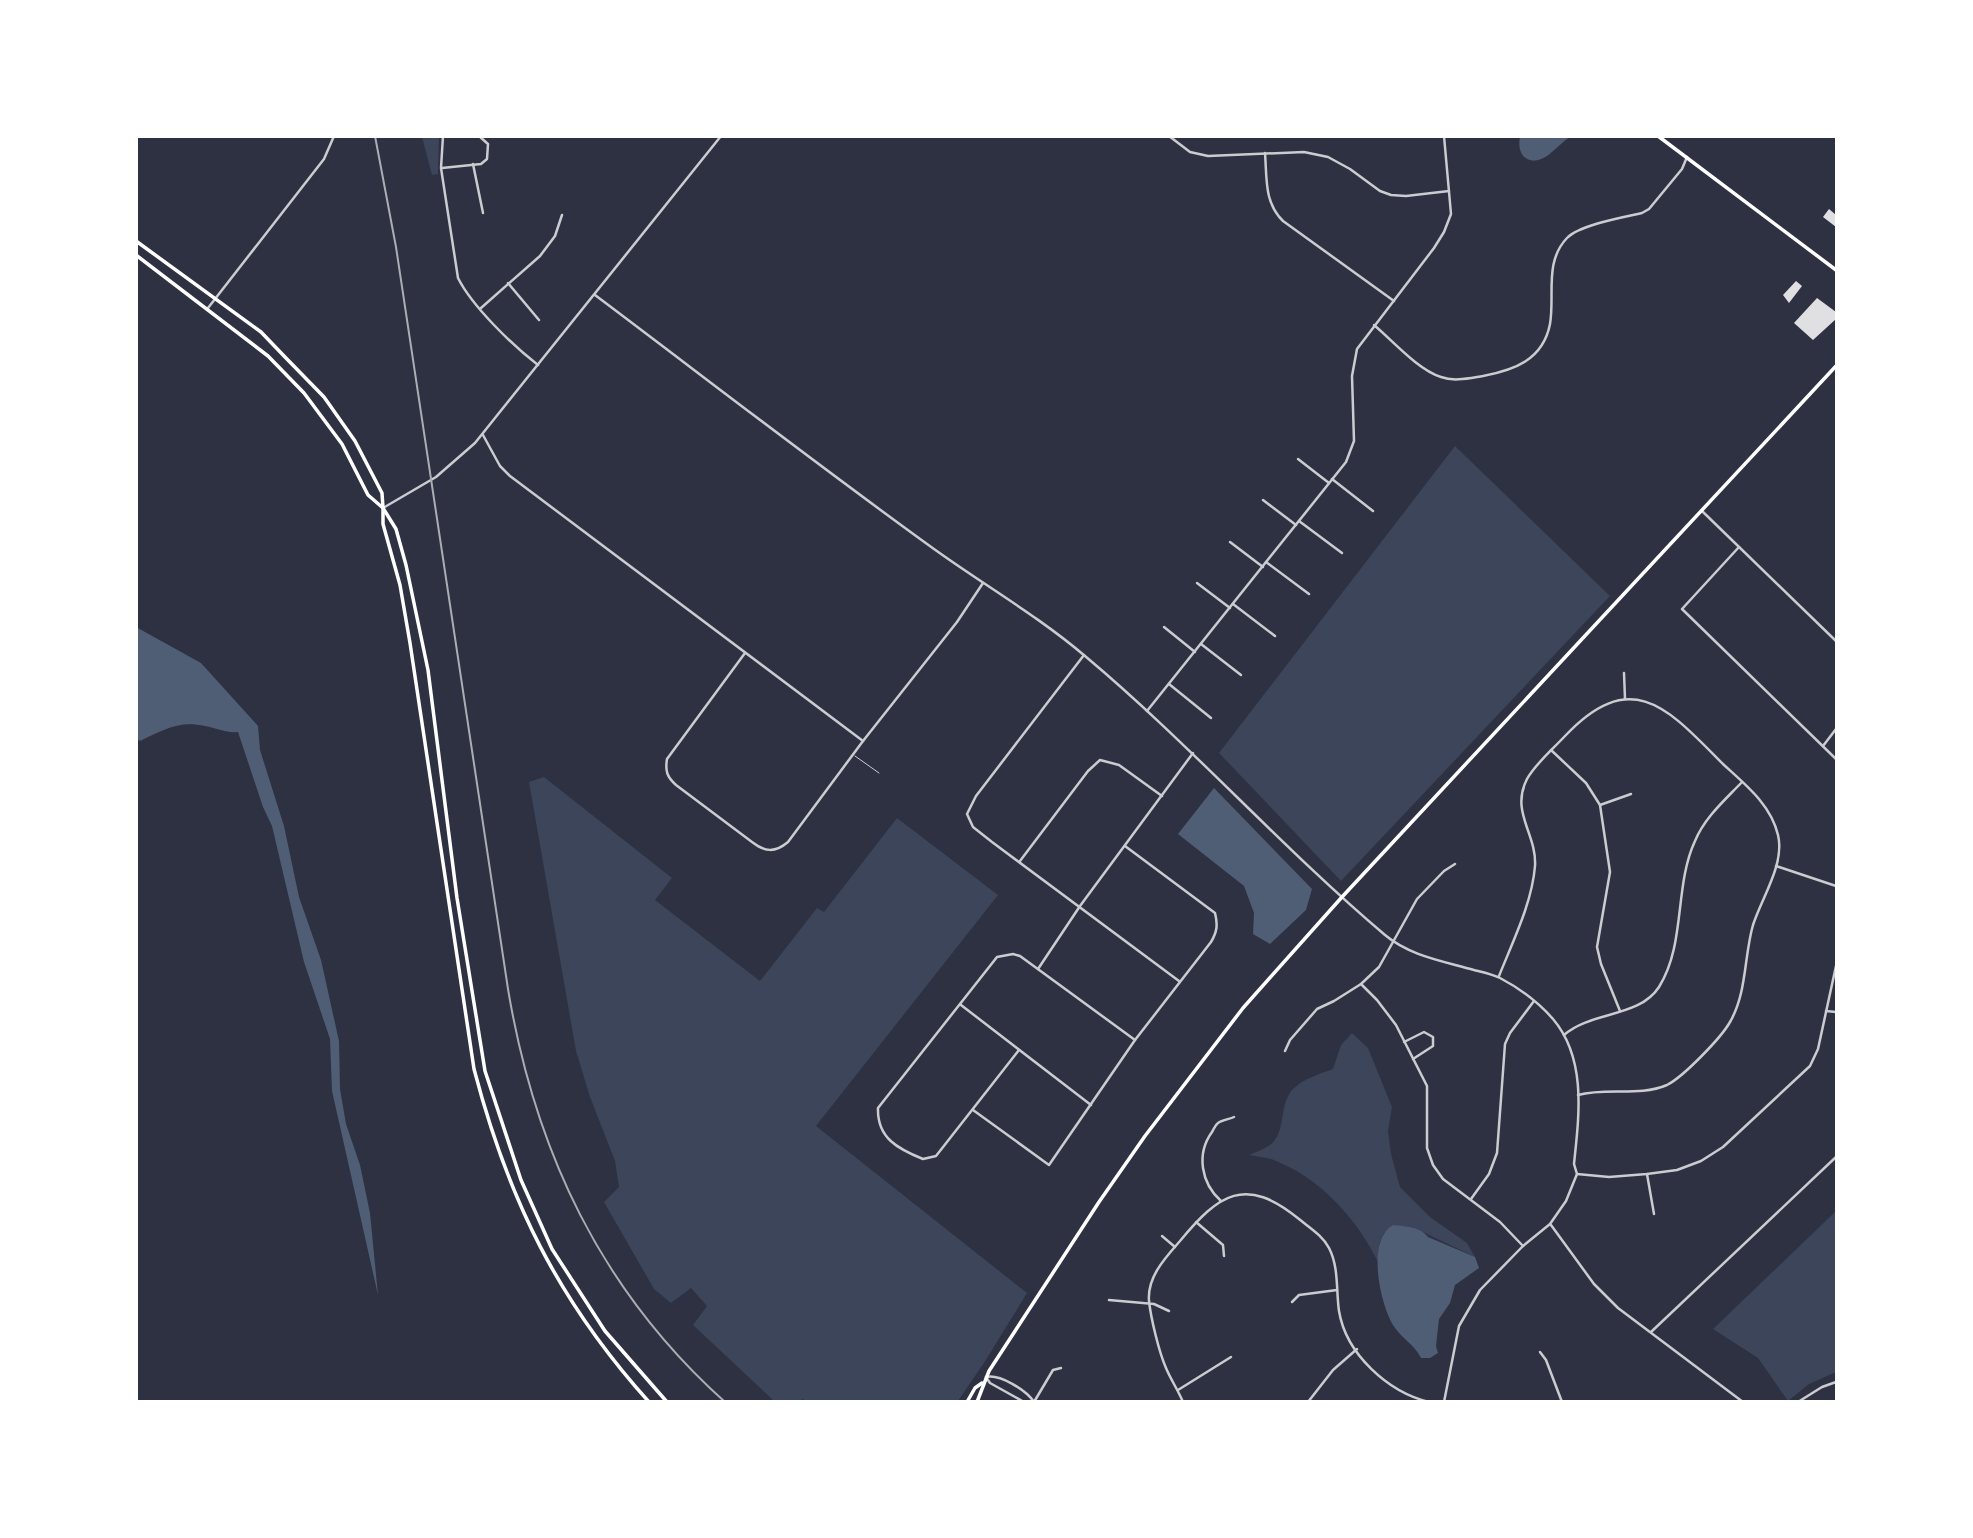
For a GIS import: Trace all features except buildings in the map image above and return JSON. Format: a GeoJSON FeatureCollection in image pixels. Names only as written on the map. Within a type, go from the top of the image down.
{"type":"FeatureCollection","features":[{"type":"Feature","properties":{"kind":"main road"},"geometry":{"type":"LineString","coordinates":[[1658,136],[1836,271]]}},
{"type":"Feature","properties":{"kind":"main road"},"geometry":{"type":"LineString","coordinates":[[136,241],[261,332],[324,397],[355,441],[382,493],[383,524],[400,584],[410,643],[472,1057],[488,1122],[517,1201],[566,1295],[598,1342],[649,1402]]}},
{"type":"Feature","properties":{"kind":"main road"},"geometry":{"type":"LineString","coordinates":[[136,255],[268,356],[304,393],[342,444],[368,495],[383,508],[396,530],[428,670],[459,911],[485,1071],[521,1180],[552,1249],[605,1331],[667,1402]]}},
{"type":"Feature","properties":{"kind":"main road"},"geometry":{"type":"LineString","coordinates":[[977,1402],[985,1379],[1026,1312],[1144,1136],[1244,1008],[1342,898],[1836,366]]}},
{"type":"Feature","properties":{"kind":"main road"},"geometry":{"type":"LineString","coordinates":[[967,1402],[975,1388],[985,1379]]}},
{"type":"Feature","properties":{"kind":"street"},"geometry":{"type":"LineString","coordinates":[[208,308],[324,159],[334,136]]}},
{"type":"Feature","properties":{"kind":"street"},"geometry":{"type":"LineString","coordinates":[[443,136],[441,168],[458,278],[466,294],[520,352],[538,365]]}},
{"type":"Feature","properties":{"kind":"street"},"geometry":{"type":"LineString","coordinates":[[441,168],[481,164],[487,159],[489,152],[488,144],[480,136]]}},
{"type":"Feature","properties":{"kind":"street"},"geometry":{"type":"LineString","coordinates":[[383,508],[436,477],[459,459],[482,435],[721,136]]}},
{"type":"Feature","properties":{"kind":"street"},"geometry":{"type":"LineString","coordinates":[[1169,136],[1190,152],[1208,156],[1304,152],[1328,157],[1380,191],[1391,195],[1450,191]]}},
{"type":"Feature","properties":{"kind":"street"},"geometry":{"type":"LineString","coordinates":[[1147,711],[1346,462],[1354,441],[1352,376],[1353,359],[1357,349],[1444,232],[1451,214],[1444,136]]}},
{"type":"Feature","properties":{"kind":"street"},"geometry":{"type":"LineString","coordinates":[[1265,153],[1268,196],[1273,211],[1394,301]]}},
{"type":"Feature","properties":{"kind":"street"},"geometry":{"type":"LineString","coordinates":[[1374,325],[1426,370],[1442,378],[1466,379],[1510,370],[1528,360],[1541,346],[1550,316],[1551,270],[1558,249],[1569,235],[1649,209],[1682,169],[1687,158]]}},
{"type":"Feature","properties":{"kind":"street"},"geometry":{"type":"LineString","coordinates":[[473,164],[483,213]]}},
{"type":"Feature","properties":{"kind":"street"},"geometry":{"type":"LineString","coordinates":[[480,308],[540,256],[555,236],[562,215]]}},
{"type":"Feature","properties":{"kind":"street"},"geometry":{"type":"LineString","coordinates":[[508,283],[540,320]]}},
{"type":"Feature","properties":{"kind":"street"},"geometry":{"type":"LineString","coordinates":[[594,295],[1084,655],[1192,753],[1342,898],[1393,941],[1412,952],[1499,977],[1534,1001],[1555,1021],[1564,1035],[1576,1069],[1578,1095],[1574,1164],[1577,1174],[1566,1201],[1550,1224],[1523,1246],[1480,1290],[1459,1326],[1444,1402]]}},
{"type":"Feature","properties":{"kind":"street"},"geometry":{"type":"LineString","coordinates":[[482,435],[500,466],[510,476],[863,741]]}},
{"type":"Feature","properties":{"kind":"street"},"geometry":{"type":"LineString","coordinates":[[1298,459],[1329,483]]}},
{"type":"Feature","properties":{"kind":"street"},"geometry":{"type":"LineString","coordinates":[[1332,479],[1373,511]]}},
{"type":"Feature","properties":{"kind":"street"},"geometry":{"type":"LineString","coordinates":[[1263,500],[1296,525]]}},
{"type":"Feature","properties":{"kind":"street"},"geometry":{"type":"LineString","coordinates":[[1702,511],[1836,641]]}},
{"type":"Feature","properties":{"kind":"street"},"geometry":{"type":"LineString","coordinates":[[1299,521],[1342,552]]}},
{"type":"Feature","properties":{"kind":"street"},"geometry":{"type":"LineString","coordinates":[[1230,542],[1263,567]]}},
{"type":"Feature","properties":{"kind":"street"},"geometry":{"type":"LineString","coordinates":[[1740,547],[1682,608],[1836,759]]}},
{"type":"Feature","properties":{"kind":"street"},"geometry":{"type":"LineString","coordinates":[[1266,562],[1310,594]]}},
{"type":"Feature","properties":{"kind":"street"},"geometry":{"type":"LineString","coordinates":[[745,653],[667,759],[666,771],[676,785],[752,842],[770,851],[788,842],[957,622],[983,583]]}},
{"type":"Feature","properties":{"kind":"street"},"geometry":{"type":"LineString","coordinates":[[1196,583],[1230,608]]}},
{"type":"Feature","properties":{"kind":"street"},"geometry":{"type":"LineString","coordinates":[[1233,604],[1275,636]]}},
{"type":"Feature","properties":{"kind":"street"},"geometry":{"type":"LineString","coordinates":[[1164,626],[1195,652]]}},
{"type":"Feature","properties":{"kind":"street"},"geometry":{"type":"LineString","coordinates":[[1201,644],[1241,675]]}},
{"type":"Feature","properties":{"kind":"street"},"geometry":{"type":"LineString","coordinates":[[1084,655],[976,796],[967,814],[973,827],[1180,982]]}},
{"type":"Feature","properties":{"kind":"street"},"geometry":{"type":"LineString","coordinates":[[1624,673],[1625,699]]}},
{"type":"Feature","properties":{"kind":"street"},"geometry":{"type":"LineString","coordinates":[[1169,684],[1210,718]]}},
{"type":"Feature","properties":{"kind":"street"},"geometry":{"type":"LineString","coordinates":[[1499,977],[1531,892],[1535,868],[1532,842],[1522,815],[1522,790],[1533,771],[1587,714],[1606,704],[1625,699],[1650,703],[1669,712],[1767,807],[1775,824],[1780,850],[1752,927],[1739,1000],[1723,1033],[1669,1084],[1652,1090],[1578,1095]]}},
{"type":"Feature","properties":{"kind":"street"},"geometry":{"type":"LineString","coordinates":[[1823,746],[1836,729]]}},
{"type":"Feature","properties":{"kind":"street"},"geometry":{"type":"LineString","coordinates":[[1552,750],[1586,783],[1600,805],[1610,872],[1597,947],[1620,1011]]}},
{"type":"Feature","properties":{"kind":"street"},"geometry":{"type":"LineString","coordinates":[[1038,969],[1080,906],[1192,753]]}},
{"type":"Feature","properties":{"kind":"street"},"geometry":{"type":"LineString","coordinates":[[1020,861],[1088,771],[1100,760],[1119,765],[1162,796]]}},
{"type":"Feature","properties":{"kind":"street"},"geometry":{"type":"LineString","coordinates":[[1564,1035],[1582,1023],[1641,1003],[1659,987],[1668,967],[1688,859],[1695,840],[1707,820],[1742,782]]}},
{"type":"Feature","properties":{"kind":"street"},"geometry":{"type":"LineString","coordinates":[[1600,805],[1631,794]]}},
{"type":"Feature","properties":{"kind":"street"},"geometry":{"type":"LineString","coordinates":[[973,1110],[1049,1165],[1135,1040],[1216,934],[1218,923],[1215,913],[1125,846]]}},
{"type":"Feature","properties":{"kind":"street"},"geometry":{"type":"LineString","coordinates":[[1286,1051],[1290,1040],[1317,1009],[1361,984],[1379,967],[1417,899],[1444,871],[1455,864]]}},
{"type":"Feature","properties":{"kind":"street"},"geometry":{"type":"LineString","coordinates":[[1776,866],[1836,886]]}},
{"type":"Feature","properties":{"kind":"street"},"geometry":{"type":"LineString","coordinates":[[1019,1051],[936,1156],[923,1159],[913,1155],[884,1135],[878,1124],[878,1108],[997,957],[1013,954],[1020,956],[1135,1040]]}},
{"type":"Feature","properties":{"kind":"street"},"geometry":{"type":"LineString","coordinates":[[1577,1174],[1609,1177],[1676,1170],[1701,1161],[1723,1147],[1810,1066],[1818,1049],[1836,966]]}},
{"type":"Feature","properties":{"kind":"street"},"geometry":{"type":"LineString","coordinates":[[1361,984],[1396,1026],[1427,1086],[1427,1148],[1433,1165],[1443,1179],[1500,1222],[1523,1246]]}},
{"type":"Feature","properties":{"kind":"street"},"geometry":{"type":"LineString","coordinates":[[1471,1199],[1489,1174],[1497,1153],[1504,1044],[1534,1001]]}},
{"type":"Feature","properties":{"kind":"street"},"geometry":{"type":"LineString","coordinates":[[961,1005],[1091,1105]]}},
{"type":"Feature","properties":{"kind":"street"},"geometry":{"type":"LineString","coordinates":[[1826,1011],[1836,1012]]}},
{"type":"Feature","properties":{"kind":"street"},"geometry":{"type":"LineString","coordinates":[[1404,1042],[1424,1032],[1433,1037],[1433,1046],[1413,1059]]}},
{"type":"Feature","properties":{"kind":"street"},"geometry":{"type":"LineString","coordinates":[[1221,1201],[1215,1196],[1206,1179],[1201,1162],[1202,1153],[1204,1143],[1219,1123],[1234,1117]]}},
{"type":"Feature","properties":{"kind":"street"},"geometry":{"type":"LineString","coordinates":[[1651,1332],[1836,1157]]}},
{"type":"Feature","properties":{"kind":"street"},"geometry":{"type":"LineString","coordinates":[[1647,1174],[1654,1214]]}},
{"type":"Feature","properties":{"kind":"street"},"geometry":{"type":"LineString","coordinates":[[1183,1402],[1166,1367],[1149,1304],[1154,1274],[1204,1212],[1235,1195],[1261,1196],[1277,1202],[1321,1237],[1330,1249],[1335,1265],[1343,1328],[1372,1369],[1395,1389],[1429,1402]]}},
{"type":"Feature","properties":{"kind":"street"},"geometry":{"type":"LineString","coordinates":[[1195,1222],[1223,1245],[1224,1256]]}},
{"type":"Feature","properties":{"kind":"street"},"geometry":{"type":"LineString","coordinates":[[1550,1224],[1599,1289],[1618,1308],[1743,1402]]}},
{"type":"Feature","properties":{"kind":"street"},"geometry":{"type":"LineString","coordinates":[[1162,1236],[1175,1247]]}},
{"type":"Feature","properties":{"kind":"street"},"geometry":{"type":"LineString","coordinates":[[1292,1302],[1299,1295],[1337,1290]]}},
{"type":"Feature","properties":{"kind":"street"},"geometry":{"type":"LineString","coordinates":[[1109,1300],[1149,1304],[1169,1311]]}},
{"type":"Feature","properties":{"kind":"street"},"geometry":{"type":"LineString","coordinates":[[1308,1402],[1333,1370],[1357,1349]]}},
{"type":"Feature","properties":{"kind":"street"},"geometry":{"type":"LineString","coordinates":[[1540,1352],[1546,1360],[1562,1402]]}},
{"type":"Feature","properties":{"kind":"street"},"geometry":{"type":"LineString","coordinates":[[1178,1390],[1231,1357]]}},
{"type":"Feature","properties":{"kind":"street"},"geometry":{"type":"LineString","coordinates":[[1024,1402],[985,1379],[993,1375],[1029,1394],[1034,1402],[1053,1370],[1061,1368]]}},
{"type":"Feature","properties":{"kind":"street"},"geometry":{"type":"LineString","coordinates":[[1798,1402],[1815,1390],[1836,1382]]}},
{"type":"Feature","properties":{"kind":"lane"},"geometry":{"type":"LineString","coordinates":[[853,754],[879,773]]}},
{"type":"Feature","properties":{"kind":"shaded area"},"geometry":{"type":"Polygon","coordinates":[[[1520,136],[1570,137],[1547,156],[1535,161],[1522,154],[1520,136]]]}},
{"type":"Feature","properties":{"kind":"shaded area"},"geometry":{"type":"Polygon","coordinates":[[[422,137],[439,137],[438,174],[432,175],[422,137]]]}},
{"type":"Feature","properties":{"kind":"shaded area"},"geometry":{"type":"Polygon","coordinates":[[[1455,446],[1610,596],[1341,881],[1219,753],[1455,446]]]}},
{"type":"Feature","properties":{"kind":"shaded area"},"geometry":{"type":"Polygon","coordinates":[[[136,627],[201,663],[258,726],[260,750],[284,826],[299,897],[321,960],[339,1041],[340,1089],[346,1124],[360,1165],[370,1213],[378,1295],[332,1091],[330,1039],[304,962],[272,826],[238,732],[187,724],[171,727],[140,741],[137,739],[136,627]]]}},
{"type":"Feature","properties":{"kind":"shaded area"},"geometry":{"type":"Polygon","coordinates":[[[544,777],[672,878],[655,900],[760,981],[817,908],[824,912],[897,818],[998,895],[816,1126],[1027,1293],[958,1401],[774,1401],[693,1325],[707,1306],[691,1288],[671,1303],[654,1289],[604,1202],[619,1187],[615,1161],[590,1097],[576,1051],[529,782],[544,777]]]}},
{"type":"Feature","properties":{"kind":"shaded area"},"geometry":{"type":"Polygon","coordinates":[[[1214,788],[1312,889],[1306,910],[1270,944],[1253,934],[1254,913],[1244,886],[1178,834],[1214,788]]]}},
{"type":"Feature","properties":{"kind":"shaded area"},"geometry":{"type":"Polygon","coordinates":[[[1352,1033],[1368,1048],[1392,1107],[1388,1131],[1400,1187],[1430,1217],[1467,1243],[1475,1257],[1405,1226],[1384,1233],[1378,1262],[1360,1231],[1323,1190],[1308,1178],[1276,1161],[1249,1155],[1275,1140],[1288,1095],[1297,1085],[1333,1069],[1341,1045],[1352,1033]]]}},
{"type":"Feature","properties":{"kind":"shaded area"},"geometry":{"type":"Polygon","coordinates":[[[1836,1211],[1836,1372],[1809,1384],[1788,1401],[1758,1358],[1713,1329],[1836,1211]]]}},
{"type":"Feature","properties":{"kind":"shaded area"},"geometry":{"type":"Polygon","coordinates":[[[1393,1225],[1417,1229],[1428,1237],[1475,1257],[1479,1268],[1455,1285],[1450,1303],[1439,1319],[1436,1346],[1438,1353],[1430,1358],[1421,1358],[1396,1330],[1388,1315],[1380,1288],[1380,1244],[1393,1225]]]}},
{"type":"Feature","properties":{"kind":"railway"},"geometry":{"type":"LineString","coordinates":[[375,136],[396,247],[508,989],[520,1049],[556,1162],[580,1215],[609,1265],[643,1313],[681,1359],[725,1402]]}}]}
